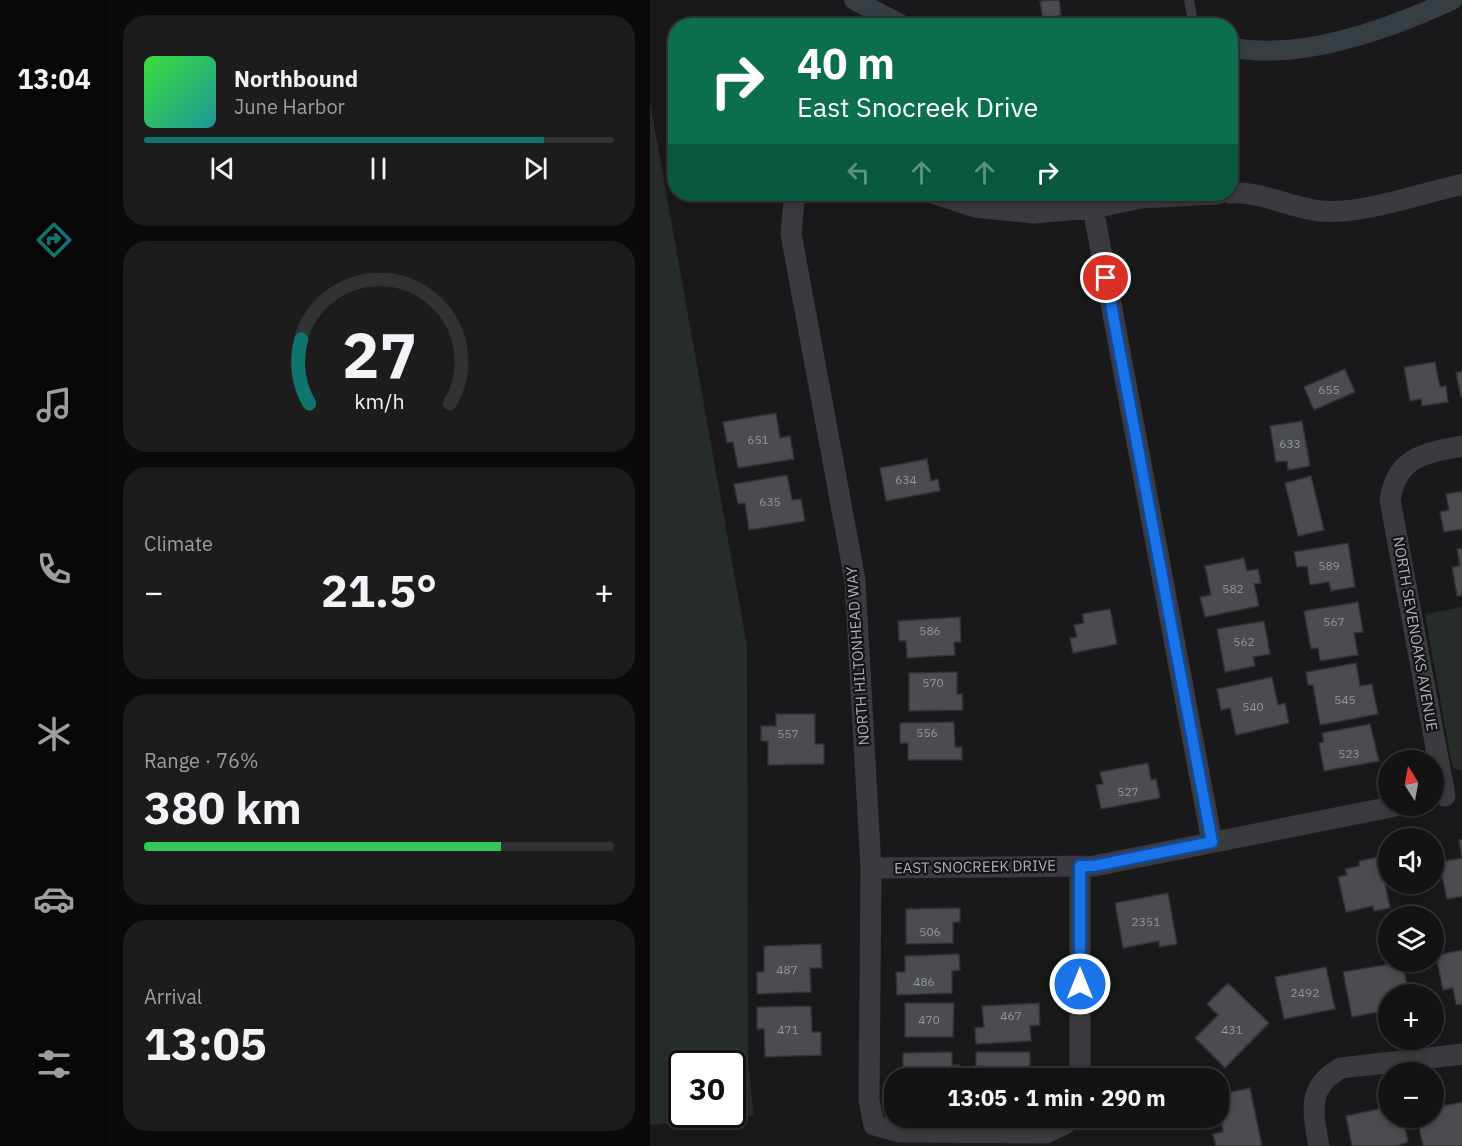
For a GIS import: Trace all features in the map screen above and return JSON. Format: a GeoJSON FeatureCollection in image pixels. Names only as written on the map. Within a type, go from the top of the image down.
{"type":"FeatureCollection","features":[{"type":"Feature","properties":{"kind":"street"},"geometry":{"type":"LineString","coordinates":[[1238,193],[1248,192],[1321,211],[1356,209],[1463,184]]}},
{"type":"Feature","properties":{"kind":"street","name":"NORTH HILTONHEAD WAY"},"geometry":{"type":"LineString","coordinates":[[794,201],[791,234],[855,580],[871,868],[869,1100],[874,1125],[884,1128]]}},
{"type":"Feature","properties":{"kind":"street"},"geometry":{"type":"LineString","coordinates":[[957,201],[975,207],[1021,212],[1093,208],[1127,201]]}},
{"type":"Feature","properties":{"kind":"street"},"geometry":{"type":"LineString","coordinates":[[1093,208],[1212,842]]}},
{"type":"Feature","properties":{"kind":"street","name":"NORTH SEVENOAKS AVENUE"},"geometry":{"type":"LineString","coordinates":[[1447,796],[1390,500],[1398,473],[1424,454],[1463,446]]}},
{"type":"Feature","properties":{"kind":"street","name":"EAST SNOCREEK DRIVE"},"geometry":{"type":"LineString","coordinates":[[871,868],[1094,866],[1378,810]]}},
{"type":"Feature","properties":{"kind":"street"},"geometry":{"type":"LineString","coordinates":[[1080,866],[1080,1068]]}},
{"type":"Feature","properties":{"kind":"street"},"geometry":{"type":"LineString","coordinates":[[1319,1146],[1314,1118],[1318,1086],[1329,1075],[1342,1068],[1463,1054]]}},
{"type":"Feature","properties":{"kind":"street","name":"NORTH HILTONHEAD WAY"},"geometry":{"type":"LineString","coordinates":[[885,1128],[899,1132],[1046,1133],[1054,1128]]}},
{"type":"Feature","properties":{"kind":"lane"},"geometry":{"type":"LineString","coordinates":[[1189,0],[1192,18]]}},
{"type":"Feature","properties":{"kind":"shaded area"},"geometry":{"type":"Polygon","coordinates":[[[650,102],[747,646],[748,1058],[754,1116],[746,1117],[746,1050],[668,1050],[668,1123],[650,1125],[650,102]]]}},
{"type":"Feature","properties":{"kind":"shaded area"},"geometry":{"type":"Polygon","coordinates":[[[1463,607],[1462,771],[1454,768],[1451,760],[1425,614],[1463,607]]]}},
{"type":"Feature","properties":{"kind":"building"},"geometry":{"type":"Polygon","coordinates":[[[1059,0],[1061,15],[1043,18],[1040,1],[1059,0]]]}},
{"type":"Feature","properties":{"kind":"building"},"geometry":{"type":"Polygon","coordinates":[[[1435,362],[1440,387],[1446,386],[1448,402],[1422,406],[1421,399],[1410,401],[1404,367],[1435,362]]]}},
{"type":"Feature","properties":{"kind":"building"},"geometry":{"type":"Polygon","coordinates":[[[1345,369],[1355,392],[1314,410],[1304,387],[1345,369]]]}},
{"type":"Feature","properties":{"kind":"building"},"geometry":{"type":"Polygon","coordinates":[[[1463,371],[1463,397],[1461,397],[1456,373],[1463,371]]]}},
{"type":"Feature","properties":{"kind":"building"},"geometry":{"type":"Polygon","coordinates":[[[776,413],[780,438],[790,436],[794,459],[738,468],[733,442],[727,443],[723,422],[776,413]]]}},
{"type":"Feature","properties":{"kind":"building"},"geometry":{"type":"Polygon","coordinates":[[[1302,421],[1310,466],[1288,470],[1287,461],[1276,462],[1270,426],[1302,421]]]}},
{"type":"Feature","properties":{"kind":"building"},"geometry":{"type":"Polygon","coordinates":[[[927,459],[931,481],[938,479],[940,491],[886,501],[880,468],[927,459]]]}},
{"type":"Feature","properties":{"kind":"building"},"geometry":{"type":"Polygon","coordinates":[[[787,475],[792,500],[801,499],[805,521],[749,530],[745,503],[738,504],[734,484],[787,475]]]}},
{"type":"Feature","properties":{"kind":"building"},"geometry":{"type":"Polygon","coordinates":[[[1311,476],[1324,530],[1298,536],[1285,483],[1311,476]]]}},
{"type":"Feature","properties":{"kind":"building"},"geometry":{"type":"Polygon","coordinates":[[[1463,491],[1463,529],[1444,532],[1440,512],[1449,510],[1446,494],[1463,491]]]}},
{"type":"Feature","properties":{"kind":"building"},"geometry":{"type":"Polygon","coordinates":[[[1348,543],[1355,587],[1331,591],[1329,582],[1310,585],[1307,566],[1297,567],[1294,552],[1348,543]]]}},
{"type":"Feature","properties":{"kind":"building"},"geometry":{"type":"Polygon","coordinates":[[[1463,548],[1463,595],[1457,596],[1452,567],[1460,566],[1457,549],[1463,548]]]}},
{"type":"Feature","properties":{"kind":"building"},"geometry":{"type":"Polygon","coordinates":[[[1244,558],[1247,571],[1258,569],[1261,583],[1254,584],[1259,606],[1205,617],[1200,597],[1211,595],[1205,566],[1244,558]]]}},
{"type":"Feature","properties":{"kind":"building"},"geometry":{"type":"Polygon","coordinates":[[[1358,602],[1363,632],[1354,633],[1358,655],[1320,661],[1318,648],[1311,649],[1304,611],[1358,602]]]}},
{"type":"Feature","properties":{"kind":"building"},"geometry":{"type":"Polygon","coordinates":[[[1110,609],[1117,644],[1073,653],[1070,638],[1077,637],[1074,625],[1084,623],[1082,614],[1110,609]]]}},
{"type":"Feature","properties":{"kind":"building"},"geometry":{"type":"Polygon","coordinates":[[[960,617],[961,642],[954,642],[955,655],[907,658],[906,641],[899,641],[898,621],[960,617]]]}},
{"type":"Feature","properties":{"kind":"building"},"geometry":{"type":"Polygon","coordinates":[[[1264,621],[1270,654],[1253,657],[1255,666],[1225,672],[1217,629],[1264,621]]]}},
{"type":"Feature","properties":{"kind":"building"},"geometry":{"type":"Polygon","coordinates":[[[1356,663],[1360,686],[1372,684],[1378,714],[1320,725],[1313,685],[1308,685],[1306,672],[1356,663]]]}},
{"type":"Feature","properties":{"kind":"building"},"geometry":{"type":"Polygon","coordinates":[[[957,672],[957,694],[962,694],[963,710],[909,711],[909,673],[957,672]]]}},
{"type":"Feature","properties":{"kind":"building"},"geometry":{"type":"Polygon","coordinates":[[[1272,677],[1278,705],[1285,703],[1289,723],[1236,735],[1230,708],[1221,710],[1217,689],[1272,677]]]}},
{"type":"Feature","properties":{"kind":"building"},"geometry":{"type":"Polygon","coordinates":[[[776,714],[815,714],[815,744],[824,744],[824,764],[768,765],[768,741],[761,741],[761,726],[776,726],[776,714]]]}},
{"type":"Feature","properties":{"kind":"building"},"geometry":{"type":"Polygon","coordinates":[[[954,722],[955,747],[962,747],[962,760],[908,760],[908,743],[900,743],[900,723],[954,722]]]}},
{"type":"Feature","properties":{"kind":"building"},"geometry":{"type":"Polygon","coordinates":[[[1370,724],[1378,761],[1324,771],[1319,743],[1324,742],[1322,733],[1370,724]]]}},
{"type":"Feature","properties":{"kind":"building"},"geometry":{"type":"Polygon","coordinates":[[[1148,763],[1151,780],[1156,779],[1160,798],[1101,809],[1096,785],[1103,784],[1100,772],[1148,763]]]}},
{"type":"Feature","properties":{"kind":"building"},"geometry":{"type":"Polygon","coordinates":[[[1463,839],[1463,896],[1447,899],[1444,885],[1444,861],[1462,858],[1459,840],[1463,839]]]}},
{"type":"Feature","properties":{"kind":"building"},"geometry":{"type":"Polygon","coordinates":[[[1378,857],[1378,894],[1387,894],[1390,906],[1378,906],[1378,910],[1374,911],[1373,906],[1346,912],[1338,877],[1347,875],[1345,869],[1359,866],[1359,861],[1378,857]]]}},
{"type":"Feature","properties":{"kind":"building"},"geometry":{"type":"Polygon","coordinates":[[[1168,893],[1177,944],[1159,947],[1159,941],[1123,948],[1115,903],[1168,893]]]}},
{"type":"Feature","properties":{"kind":"building"},"geometry":{"type":"Polygon","coordinates":[[[960,908],[960,922],[953,922],[953,943],[906,944],[906,909],[960,908]]]}},
{"type":"Feature","properties":{"kind":"building"},"geometry":{"type":"Polygon","coordinates":[[[821,944],[822,968],[810,968],[811,992],[757,994],[757,972],[764,972],[764,946],[821,944]]]}},
{"type":"Feature","properties":{"kind":"building"},"geometry":{"type":"Polygon","coordinates":[[[1463,950],[1463,1004],[1456,1005],[1453,988],[1444,990],[1444,984],[1442,984],[1439,972],[1444,972],[1444,954],[1463,950]]]}},
{"type":"Feature","properties":{"kind":"building"},"geometry":{"type":"Polygon","coordinates":[[[959,954],[960,970],[952,971],[952,993],[897,995],[896,972],[905,972],[905,956],[959,954]]]}},
{"type":"Feature","properties":{"kind":"building"},"geometry":{"type":"Polygon","coordinates":[[[1378,966],[1378,972],[1404,972],[1407,984],[1378,984],[1378,1012],[1352,1017],[1343,972],[1378,966]]]}},
{"type":"Feature","properties":{"kind":"building"},"geometry":{"type":"Polygon","coordinates":[[[1326,967],[1335,1009],[1284,1019],[1275,977],[1326,967]]]}},
{"type":"Feature","properties":{"kind":"building"},"geometry":{"type":"Polygon","coordinates":[[[1228,983],[1269,1023],[1225,1068],[1195,1038],[1218,1015],[1207,1004],[1228,983]]]}},
{"type":"Feature","properties":{"kind":"building"},"geometry":{"type":"Polygon","coordinates":[[[905,1003],[954,1003],[953,1037],[905,1037],[905,1003]]]}},
{"type":"Feature","properties":{"kind":"building"},"geometry":{"type":"Polygon","coordinates":[[[1039,1003],[1040,1025],[1030,1026],[1031,1041],[976,1044],[975,1028],[984,1027],[982,1006],[1039,1003]]]}},
{"type":"Feature","properties":{"kind":"building"},"geometry":{"type":"Polygon","coordinates":[[[811,1006],[812,1032],[821,1032],[821,1055],[765,1057],[764,1029],[757,1029],[757,1007],[811,1006]]]}},
{"type":"Feature","properties":{"kind":"building"},"geometry":{"type":"Polygon","coordinates":[[[952,1052],[952,1065],[959,1065],[959,1068],[903,1068],[903,1053],[952,1052]]]}},
{"type":"Feature","properties":{"kind":"building"},"geometry":{"type":"Polygon","coordinates":[[[976,1052],[1030,1052],[1030,1068],[976,1066],[976,1052]]]}},
{"type":"Feature","properties":{"kind":"building"},"geometry":{"type":"Polygon","coordinates":[[[1250,1088],[1262,1146],[1216,1146],[1213,1134],[1223,1132],[1222,1128],[1229,1128],[1229,1093],[1250,1088]]]}},
{"type":"Feature","properties":{"kind":"building"},"geometry":{"type":"Polygon","coordinates":[[[1463,1102],[1463,1146],[1423,1146],[1419,1128],[1444,1128],[1444,1106],[1463,1102]]]}},
{"type":"Feature","properties":{"kind":"building"},"geometry":{"type":"Polygon","coordinates":[[[1378,1109],[1378,1128],[1405,1128],[1408,1142],[1397,1146],[1352,1146],[1346,1116],[1378,1109]]]}},
{"type":"Feature","properties":{"kind":"waterway"},"geometry":{"type":"LineString","coordinates":[[854,0],[889,18]]}},
{"type":"Feature","properties":{"kind":"waterway"},"geometry":{"type":"LineString","coordinates":[[1238,48],[1285,50],[1344,40],[1401,22],[1452,0]]}},
{"type":"Feature","properties":{"kind":"route"},"geometry":{"type":"LineString","coordinates":[[1080,984],[1080,866],[1094,866],[1212,842],[1106,278]]}}]}
